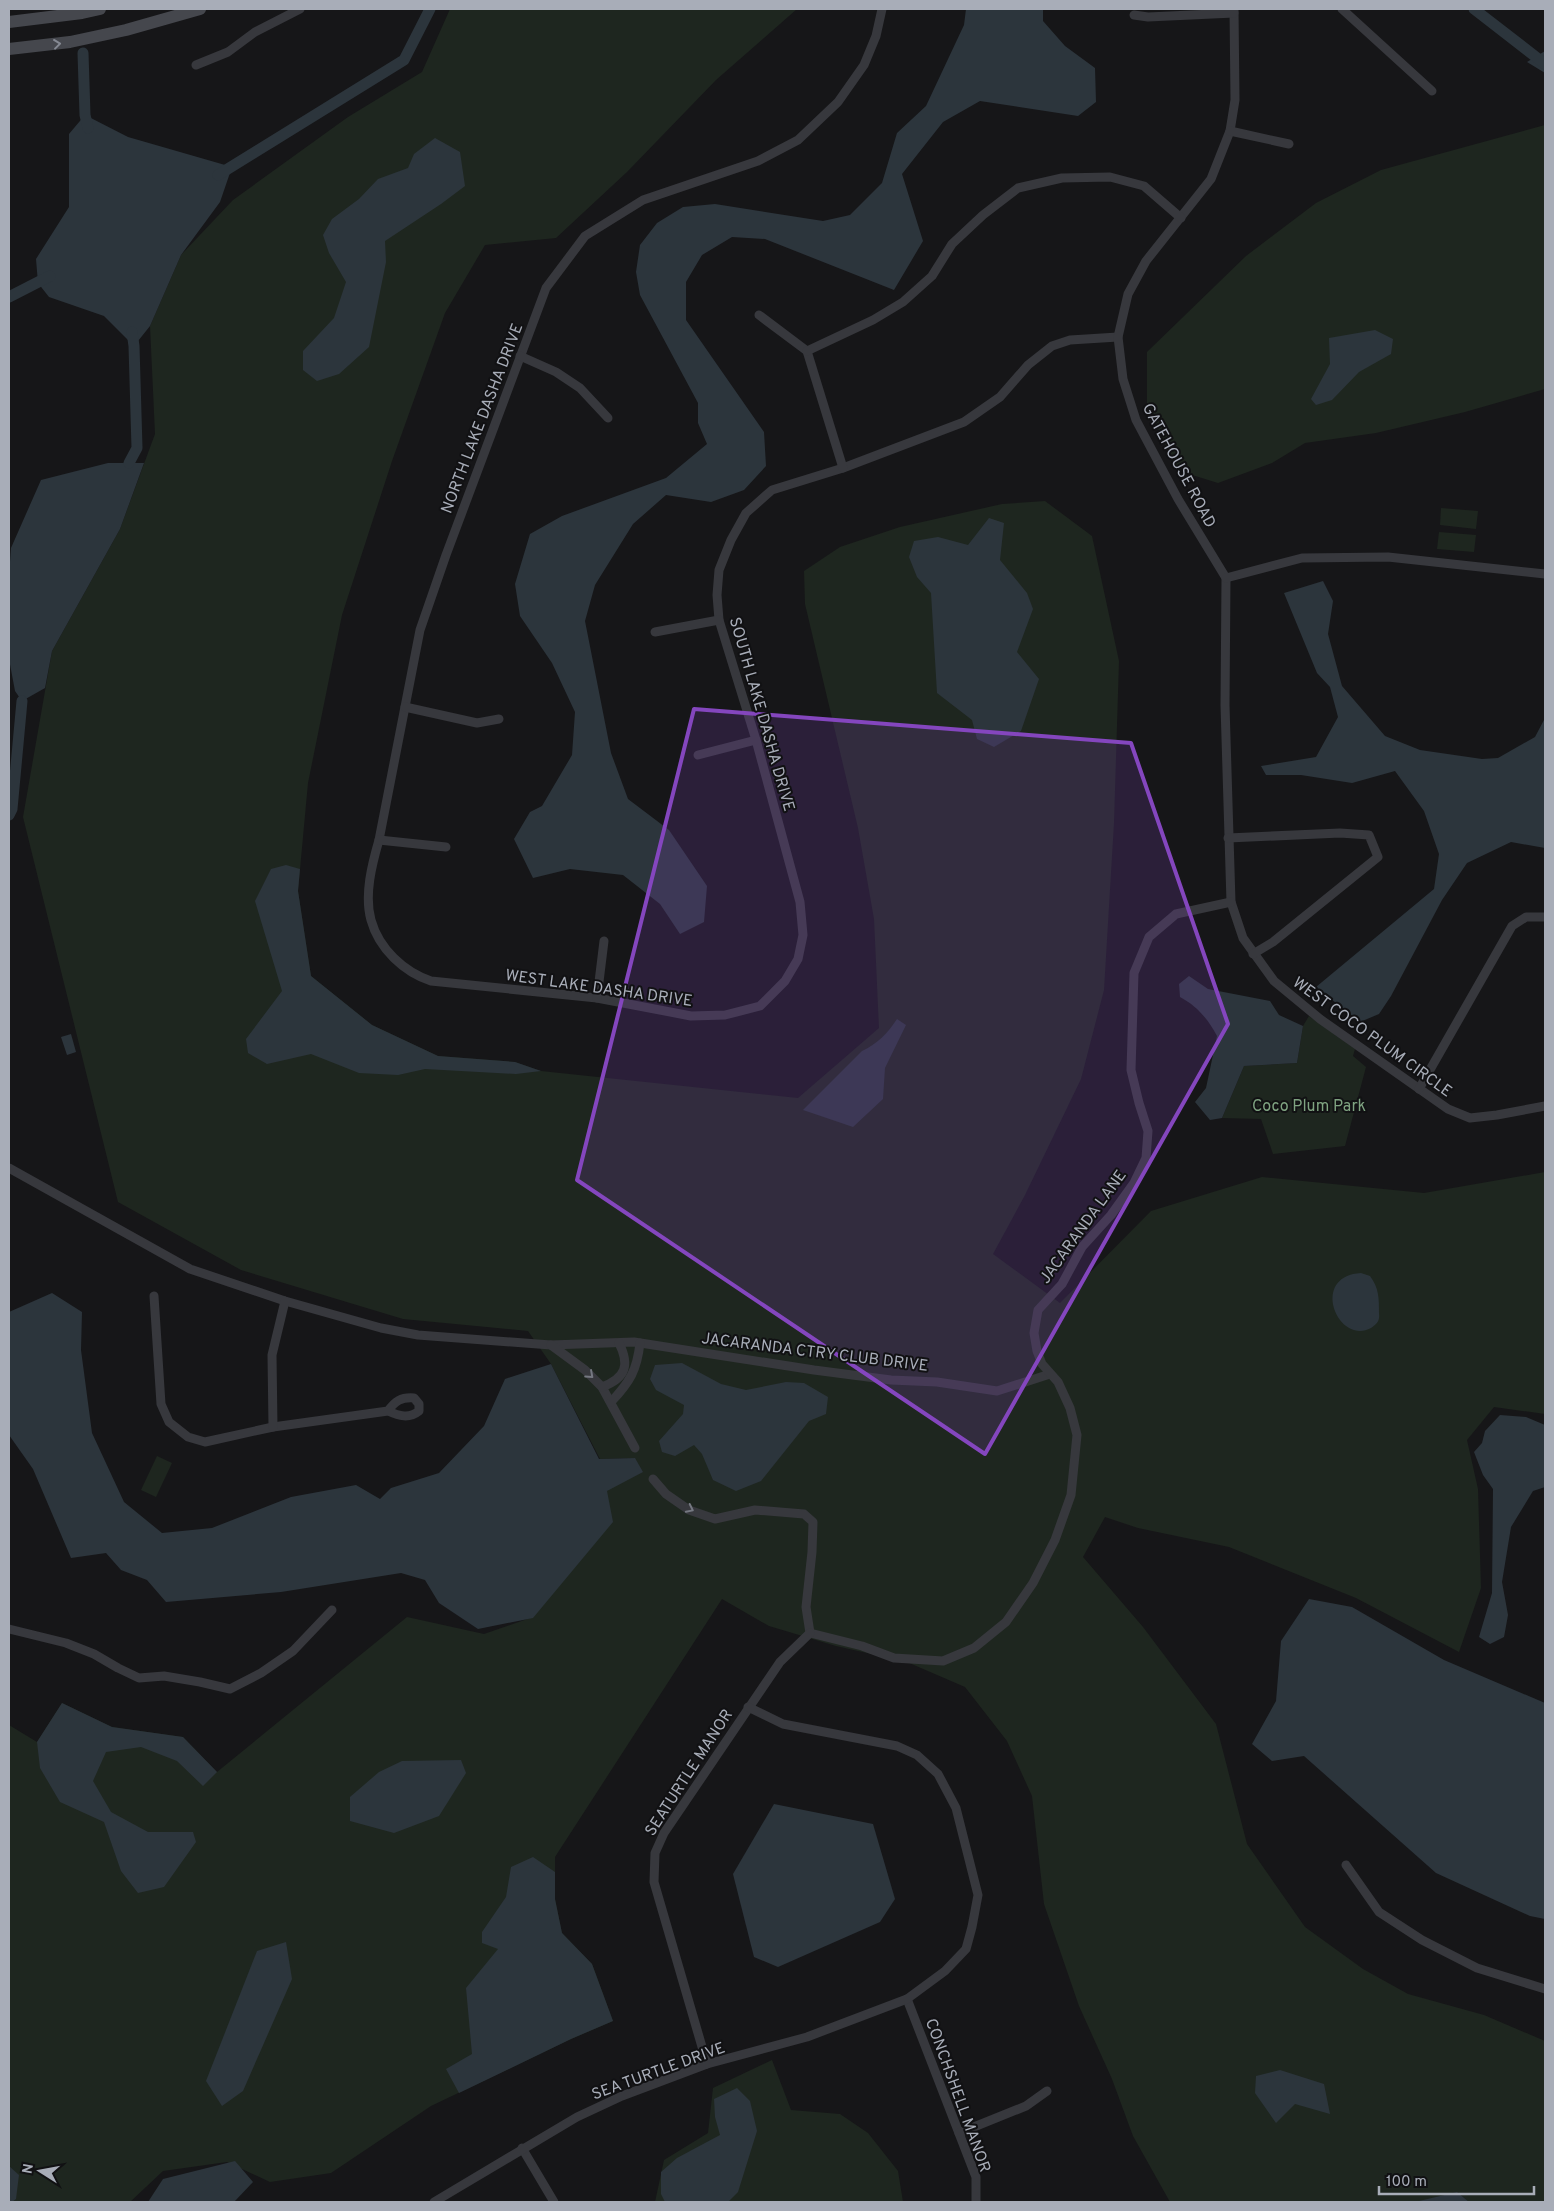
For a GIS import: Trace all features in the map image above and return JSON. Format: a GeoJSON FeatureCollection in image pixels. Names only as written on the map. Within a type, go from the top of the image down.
{"type":"FeatureCollection","features":[{"type":"Feature","properties":{"kind":"main road"},"geometry":{"type":"LineString","coordinates":[[9,22],[100,9]]}},
{"type":"Feature","properties":{"kind":"main road"},"geometry":{"type":"LineString","coordinates":[[9,50],[70,42],[126,30],[200,9]]}},
{"type":"Feature","properties":{"kind":"street"},"geometry":{"type":"LineString","coordinates":[[196,65],[228,52],[255,32],[300,9]]}},
{"type":"Feature","properties":{"kind":"street","name":"NORTH LAKE DASHA DRIVE"},"geometry":{"type":"LineString","coordinates":[[432,981],[418,977],[403,968],[391,955],[371,920],[369,896],[372,866],[379,840],[420,630],[446,555],[546,288],[585,236],[643,200],[758,161],[798,140],[838,102],[864,65],[876,36],[882,9]]}},
{"type":"Feature","properties":{"kind":"street"},"geometry":{"type":"LineString","coordinates":[[1342,9],[1432,91]]}},
{"type":"Feature","properties":{"kind":"street"},"geometry":{"type":"LineString","coordinates":[[1134,15],[1148,17],[1234,11]]}},
{"type":"Feature","properties":{"kind":"street","name":"GATEHOUSE ROAD"},"geometry":{"type":"LineString","coordinates":[[1226,578],[1178,500],[1136,420],[1123,379],[1118,336],[1128,294],[1146,261],[1182,218],[1211,179],[1230,131],[1235,100],[1234,11]]}},
{"type":"Feature","properties":{"kind":"street"},"geometry":{"type":"LineString","coordinates":[[1230,131],[1290,144]]}},
{"type":"Feature","properties":{"kind":"street"},"geometry":{"type":"LineString","coordinates":[[807,351],[873,320],[903,302],[932,276],[952,244],[983,215],[1018,188],[1062,178],[1110,177],[1144,186],[1182,218]]}},
{"type":"Feature","properties":{"kind":"street"},"geometry":{"type":"LineString","coordinates":[[759,315],[807,351],[843,468]]}},
{"type":"Feature","properties":{"kind":"street","name":"SOUTH LAKE DASHA DRIVE"},"geometry":{"type":"LineString","coordinates":[[798,959],[803,935],[800,902],[756,740],[719,620],[717,595],[719,570],[731,540],[746,513],[772,490],[843,468],[964,422],[1000,397],[1028,365],[1052,346],[1070,340],[1118,336]]}},
{"type":"Feature","properties":{"kind":"street"},"geometry":{"type":"LineString","coordinates":[[520,356],[556,372],[580,388],[608,418]]}},
{"type":"Feature","properties":{"kind":"street"},"geometry":{"type":"LineString","coordinates":[[1231,902],[1225,705],[1226,578],[1302,558],[1388,557],[1545,574]]}},
{"type":"Feature","properties":{"kind":"street"},"geometry":{"type":"LineString","coordinates":[[655,632],[719,620]]}},
{"type":"Feature","properties":{"kind":"street"},"geometry":{"type":"LineString","coordinates":[[405,707],[477,723],[499,719]]}},
{"type":"Feature","properties":{"kind":"street"},"geometry":{"type":"LineString","coordinates":[[698,756],[756,740]]}},
{"type":"Feature","properties":{"kind":"street"},"geometry":{"type":"LineString","coordinates":[[1228,838],[1340,833],[1369,835],[1378,857],[1274,942],[1253,954]]}},
{"type":"Feature","properties":{"kind":"street"},"geometry":{"type":"LineString","coordinates":[[379,840],[446,847]]}},
{"type":"Feature","properties":{"kind":"street","name":"WEST COCO PLUM CIRCLE"},"geometry":{"type":"LineString","coordinates":[[1231,902],[1243,938],[1274,981],[1320,1019],[1448,1109],[1470,1118],[1497,1116],[1545,1106]]}},
{"type":"Feature","properties":{"kind":"street","name":"JACARANDA LANE"},"geometry":{"type":"LineString","coordinates":[[810,1633],[862,1646],[894,1658],[943,1661],[974,1648],[1006,1622],[1033,1583],[1055,1540],[1071,1495],[1077,1435],[1070,1408],[1058,1382],[1042,1364],[1034,1333],[1038,1310],[1062,1284],[1082,1247],[1111,1215],[1134,1183],[1146,1158],[1148,1130],[1138,1103],[1131,1070],[1134,973],[1149,937],[1176,914],[1231,902]]}},
{"type":"Feature","properties":{"kind":"street"},"geometry":{"type":"LineString","coordinates":[[1419,1089],[1512,926],[1526,917],[1545,917]]}},
{"type":"Feature","properties":{"kind":"street"},"geometry":{"type":"LineString","coordinates":[[597,998],[604,941]]}},
{"type":"Feature","properties":{"kind":"street","name":"WEST LAKE DASHA DRIVE"},"geometry":{"type":"LineString","coordinates":[[432,981],[597,998],[691,1016],[725,1015],[760,1006],[786,981],[798,959]]}},
{"type":"Feature","properties":{"kind":"street"},"geometry":{"type":"LineString","coordinates":[[9,1168],[190,1269],[284,1301],[381,1328],[418,1335],[551,1345],[585,1370],[602,1387],[635,1448]]}},
{"type":"Feature","properties":{"kind":"street"},"geometry":{"type":"LineString","coordinates":[[154,1296],[161,1404],[169,1422],[188,1437],[205,1442],[273,1427],[388,1411]]}},
{"type":"Feature","properties":{"kind":"street"},"geometry":{"type":"LineString","coordinates":[[273,1427],[272,1355],[284,1301]]}},
{"type":"Feature","properties":{"kind":"street"},"geometry":{"type":"LineString","coordinates":[[602,1387],[614,1382],[625,1367],[624,1354],[619,1343]]}},
{"type":"Feature","properties":{"kind":"street"},"geometry":{"type":"LineString","coordinates":[[611,1402],[635,1371],[640,1343]]}},
{"type":"Feature","properties":{"kind":"street","name":"JACARANDA CTRY CLUB DRIVE"},"geometry":{"type":"LineString","coordinates":[[551,1345],[640,1343],[823,1371],[891,1380],[938,1382],[997,1391],[1050,1374]]}},
{"type":"Feature","properties":{"kind":"street"},"geometry":{"type":"LineString","coordinates":[[653,1479],[666,1494],[689,1510],[716,1519],[755,1510],[804,1514],[813,1522],[806,1607],[810,1633]]}},
{"type":"Feature","properties":{"kind":"street"},"geometry":{"type":"LineString","coordinates":[[9,1629],[66,1643],[94,1654],[139,1678],[164,1676],[230,1689],[261,1673],[293,1651],[332,1610]]}},
{"type":"Feature","properties":{"kind":"street","name":"SEATURTLE MANOR"},"geometry":{"type":"LineString","coordinates":[[707,2064],[654,1882],[655,1854],[664,1833],[748,1707],[780,1662],[810,1633]]}},
{"type":"Feature","properties":{"kind":"street","name":"SEA TURTLE DRIVE"},"geometry":{"type":"LineString","coordinates":[[434,2202],[576,2117],[622,2096],[707,2064],[807,2037],[907,1998],[945,1971],[966,1949],[978,1895],[956,1808],[938,1774],[917,1756],[897,1746],[783,1724],[748,1707]]}},
{"type":"Feature","properties":{"kind":"street"},"geometry":{"type":"LineString","coordinates":[[1346,1866],[1379,1912],[1422,1940],[1477,1968],[1545,1989]]}},
{"type":"Feature","properties":{"kind":"street","name":"CONCHSHELL MANOR"},"geometry":{"type":"LineString","coordinates":[[907,1998],[976,2177],[976,2202]]}},
{"type":"Feature","properties":{"kind":"street"},"geometry":{"type":"LineString","coordinates":[[959,2133],[1026,2106],[1047,2091]]}},
{"type":"Feature","properties":{"kind":"street"},"geometry":{"type":"LineString","coordinates":[[522,2148],[554,2202]]}},
{"type":"Feature","properties":{"kind":"highlighted area"},"geometry":{"type":"Polygon","coordinates":[[[694,709],[1131,743],[1228,1024],[985,1454],[577,1180],[694,709]]]}},
{"type":"Feature","properties":{"kind":"green space"},"geometry":{"type":"Polygon","coordinates":[[[450,9],[797,9],[716,80],[627,172],[556,238],[485,245],[445,313],[392,461],[342,615],[308,783],[298,891],[311,976],[372,1025],[438,1056],[515,1062],[541,1071],[798,1098],[879,1028],[874,919],[858,828],[805,604],[804,571],[840,547],[900,527],[1002,504],[1045,501],[1092,536],[1119,661],[1114,823],[1104,990],[1081,1079],[1025,1195],[993,1254],[1060,1303],[1151,1211],[1262,1177],[1424,1193],[1545,1172],[1545,1414],[1494,1407],[1467,1440],[1478,1489],[1481,1588],[1459,1652],[1356,1598],[1229,1547],[1138,1528],[1105,1517],[1083,1557],[1143,1627],[1216,1724],[1247,1844],[1305,1927],[1363,1969],[1408,1994],[1484,2015],[1545,2041],[1545,2202],[1469,2202],[1457,2192],[1418,2202],[1170,2202],[1133,2136],[1112,2079],[1079,2006],[1044,1904],[1032,1796],[1007,1741],[965,1687],[907,1662],[836,1646],[769,1626],[722,1599],[555,1857],[555,1899],[562,1933],[592,1964],[613,2021],[431,2106],[331,2173],[270,2182],[227,2162],[163,2171],[130,2202],[9,2202],[9,1725],[37,1742],[62,1703],[112,1727],[183,1737],[217,1772],[407,1617],[484,1634],[533,1617],[607,1491],[635,1458],[600,1459],[551,1364],[528,1331],[403,1319],[241,1270],[118,1202],[23,817],[52,651],[120,529],[155,434],[150,326],[181,255],[233,200],[348,117],[422,72],[450,9]]]}},
{"type":"Feature","properties":{"kind":"green space"},"geometry":{"type":"Polygon","coordinates":[[[1545,125],[1545,389],[1465,412],[1376,433],[1305,443],[1272,463],[1218,483],[1176,470],[1147,403],[1147,352],[1246,256],[1316,203],[1381,170],[1545,125]]]}},
{"type":"Feature","properties":{"kind":"green space"},"geometry":{"type":"Polygon","coordinates":[[[1441,508],[1478,511],[1476,529],[1440,525],[1441,508]]]}},
{"type":"Feature","properties":{"kind":"green space"},"geometry":{"type":"Polygon","coordinates":[[[1439,532],[1476,535],[1474,552],[1437,549],[1439,532]]]}},
{"type":"Feature","properties":{"kind":"green space","name":"Coco Plum Park"},"geometry":{"type":"Polygon","coordinates":[[[1309,1016],[1355,1049],[1353,1056],[1366,1067],[1345,1146],[1273,1154],[1261,1119],[1222,1118],[1244,1066],[1297,1063],[1303,1026],[1309,1016]]]}},
{"type":"Feature","properties":{"kind":"green space"},"geometry":{"type":"Polygon","coordinates":[[[157,1456],[172,1463],[156,1497],[141,1490],[157,1456]]]}},
{"type":"Feature","properties":{"kind":"green space"},"geometry":{"type":"Polygon","coordinates":[[[772,2060],[791,2110],[840,2114],[868,2133],[898,2171],[903,2202],[655,2202],[664,2160],[708,2133],[713,2088],[772,2060]]]}},
{"type":"Feature","properties":{"kind":"shaded area"},"geometry":{"type":"Polygon","coordinates":[[[966,9],[1043,9],[1043,21],[1065,46],[1095,68],[1096,102],[1078,116],[980,101],[943,122],[902,174],[923,241],[894,290],[765,239],[732,237],[702,255],[686,282],[686,320],[764,432],[766,466],[744,490],[711,502],[666,495],[633,524],[595,585],[585,621],[611,753],[628,799],[669,830],[707,886],[704,922],[680,934],[660,904],[623,875],[570,869],[533,878],[514,839],[530,812],[542,806],[572,755],[575,712],[552,663],[520,616],[515,584],[530,534],[562,516],[666,478],[707,444],[698,423],[698,403],[640,295],[636,272],[640,245],[657,223],[683,207],[715,204],[823,221],[850,215],[882,183],[897,133],[926,106],[964,25],[966,9]]]}},
{"type":"Feature","properties":{"kind":"shaded area"},"geometry":{"type":"Polygon","coordinates":[[[1545,51],[1545,73],[1527,62],[1545,51]]]}},
{"type":"Feature","properties":{"kind":"shaded area"},"geometry":{"type":"Polygon","coordinates":[[[85,115],[128,137],[232,167],[220,202],[181,255],[150,326],[134,346],[104,316],[49,297],[38,283],[36,259],[69,207],[69,134],[85,115]]]}},
{"type":"Feature","properties":{"kind":"shaded area"},"geometry":{"type":"Polygon","coordinates":[[[435,138],[460,152],[465,186],[385,241],[386,262],[369,347],[339,374],[317,381],[303,370],[303,351],[334,318],[346,282],[329,253],[323,235],[332,219],[359,199],[378,179],[408,168],[414,154],[435,138]]]}},
{"type":"Feature","properties":{"kind":"shaded area"},"geometry":{"type":"Polygon","coordinates":[[[1375,330],[1393,339],[1391,354],[1359,372],[1332,400],[1316,405],[1311,399],[1330,364],[1329,338],[1375,330]]]}},
{"type":"Feature","properties":{"kind":"shaded area"},"geometry":{"type":"Polygon","coordinates":[[[108,463],[144,463],[120,529],[52,651],[45,688],[22,701],[15,691],[9,659],[9,575],[11,548],[41,480],[108,463]]]}},
{"type":"Feature","properties":{"kind":"shaded area"},"geometry":{"type":"Polygon","coordinates":[[[989,518],[1004,523],[1000,560],[1027,593],[1033,609],[1017,652],[1039,679],[1021,731],[994,747],[977,739],[972,720],[937,693],[931,593],[917,577],[909,557],[914,541],[938,537],[968,545],[989,518]]]}},
{"type":"Feature","properties":{"kind":"shaded area"},"geometry":{"type":"Polygon","coordinates":[[[1323,581],[1333,601],[1328,634],[1342,686],[1385,736],[1420,750],[1482,759],[1498,758],[1535,737],[1545,718],[1545,848],[1511,842],[1467,863],[1442,900],[1391,996],[1379,1014],[1360,1022],[1316,987],[1434,889],[1439,854],[1424,811],[1395,771],[1352,783],[1301,775],[1266,775],[1261,766],[1316,757],[1338,717],[1330,687],[1317,673],[1284,593],[1323,581]]]}},
{"type":"Feature","properties":{"kind":"shaded area"},"geometry":{"type":"Polygon","coordinates":[[[286,865],[300,869],[298,891],[311,976],[372,1025],[438,1056],[515,1062],[541,1071],[516,1074],[425,1069],[398,1075],[359,1073],[311,1054],[267,1064],[248,1053],[246,1039],[282,991],[255,901],[271,869],[286,865]]]}},
{"type":"Feature","properties":{"kind":"shaded area"},"geometry":{"type":"Polygon","coordinates":[[[1189,976],[1208,989],[1270,1001],[1279,1015],[1303,1026],[1297,1063],[1244,1066],[1222,1118],[1210,1120],[1195,1102],[1206,1088],[1217,1036],[1202,1014],[1192,1004],[1180,997],[1179,984],[1189,976]]]}},
{"type":"Feature","properties":{"kind":"shaded area"},"geometry":{"type":"Polygon","coordinates":[[[897,1019],[906,1025],[885,1068],[883,1099],[853,1127],[803,1110],[862,1051],[882,1038],[897,1019]]]}},
{"type":"Feature","properties":{"kind":"shaded area"},"geometry":{"type":"Polygon","coordinates":[[[71,1034],[76,1052],[67,1055],[61,1037],[71,1034]]]}},
{"type":"Feature","properties":{"kind":"shaded area"},"geometry":{"type":"Polygon","coordinates":[[[1361,1273],[1370,1276],[1377,1289],[1379,1318],[1373,1327],[1359,1331],[1348,1327],[1340,1319],[1334,1308],[1333,1296],[1336,1285],[1345,1277],[1361,1273]]]}},
{"type":"Feature","properties":{"kind":"shaded area"},"geometry":{"type":"Polygon","coordinates":[[[52,1293],[82,1312],[81,1350],[92,1433],[124,1502],[162,1533],[212,1528],[291,1497],[356,1485],[380,1499],[391,1488],[439,1473],[484,1426],[505,1379],[551,1364],[599,1459],[635,1458],[643,1472],[607,1491],[613,1522],[533,1618],[478,1629],[439,1603],[425,1580],[401,1573],[281,1592],[166,1602],[147,1580],[121,1570],[106,1553],[71,1558],[33,1469],[9,1435],[9,1312],[52,1293]]]}},
{"type":"Feature","properties":{"kind":"shaded area"},"geometry":{"type":"Polygon","coordinates":[[[682,1363],[721,1384],[746,1390],[786,1382],[804,1383],[828,1397],[826,1414],[809,1421],[761,1481],[736,1491],[713,1480],[702,1454],[694,1445],[675,1456],[662,1452],[659,1441],[683,1414],[684,1405],[656,1390],[650,1379],[655,1365],[682,1363]]]}},
{"type":"Feature","properties":{"kind":"shaded area"},"geometry":{"type":"Polygon","coordinates":[[[1500,1415],[1526,1417],[1545,1425],[1545,1487],[1533,1491],[1511,1527],[1502,1582],[1508,1615],[1504,1637],[1490,1644],[1479,1637],[1492,1593],[1493,1489],[1483,1475],[1474,1452],[1482,1443],[1485,1431],[1500,1415]]]}},
{"type":"Feature","properties":{"kind":"shaded area"},"geometry":{"type":"Polygon","coordinates":[[[1309,1599],[1352,1607],[1444,1660],[1545,1703],[1545,1919],[1530,1916],[1436,1873],[1304,1756],[1272,1761],[1252,1744],[1276,1701],[1281,1641],[1309,1599]]]}},
{"type":"Feature","properties":{"kind":"shaded area"},"geometry":{"type":"Polygon","coordinates":[[[62,1703],[112,1727],[183,1737],[217,1772],[203,1786],[177,1761],[141,1747],[106,1752],[93,1781],[111,1812],[148,1832],[193,1832],[196,1842],[164,1887],[138,1893],[121,1871],[104,1822],[60,1802],[40,1768],[37,1742],[62,1703]]]}},
{"type":"Feature","properties":{"kind":"shaded area"},"geometry":{"type":"Polygon","coordinates":[[[461,1760],[466,1773],[439,1816],[394,1833],[350,1821],[350,1797],[379,1772],[402,1761],[461,1760]]]}},
{"type":"Feature","properties":{"kind":"shaded area"},"geometry":{"type":"Polygon","coordinates":[[[774,1804],[873,1824],[895,1899],[880,1922],[778,1967],[754,1957],[733,1874],[774,1804]]]}},
{"type":"Feature","properties":{"kind":"shaded area"},"geometry":{"type":"Polygon","coordinates":[[[533,1857],[555,1872],[555,1899],[562,1933],[592,1964],[613,2021],[459,2093],[446,2069],[472,2054],[466,1988],[498,1949],[482,1943],[482,1932],[506,1897],[511,1867],[533,1857]]]}},
{"type":"Feature","properties":{"kind":"shaded area"},"geometry":{"type":"Polygon","coordinates":[[[286,1942],[292,1979],[243,2091],[222,2106],[206,2081],[257,1951],[286,1942]]]}},
{"type":"Feature","properties":{"kind":"shaded area"},"geometry":{"type":"Polygon","coordinates":[[[1280,2070],[1324,2084],[1330,2114],[1295,2104],[1276,2123],[1255,2093],[1256,2076],[1280,2070]]]}},
{"type":"Feature","properties":{"kind":"shaded area"},"geometry":{"type":"Polygon","coordinates":[[[737,2088],[750,2101],[757,2131],[738,2192],[728,2202],[665,2202],[661,2194],[661,2172],[677,2158],[720,2135],[715,2117],[714,2099],[737,2088]]]}},
{"type":"Feature","properties":{"kind":"shaded area"},"geometry":{"type":"Polygon","coordinates":[[[235,2161],[253,2182],[234,2202],[148,2202],[163,2179],[235,2161]]]}},
{"type":"Feature","properties":{"kind":"shaded area"},"geometry":{"type":"Polygon","coordinates":[[[9,2166],[19,2175],[16,2199],[12,2202],[9,2202],[9,2166]]]}},
{"type":"Feature","properties":{"kind":"shaded area"},"geometry":{"type":"Polygon","coordinates":[[[1457,2192],[1469,2202],[1418,2202],[1419,2201],[1457,2192]]]}},
{"type":"Feature","properties":{"kind":"waterway"},"geometry":{"type":"LineString","coordinates":[[218,175],[404,60],[430,9]]}},
{"type":"Feature","properties":{"kind":"waterway"},"geometry":{"type":"LineString","coordinates":[[1474,9],[1545,64]]}},
{"type":"Feature","properties":{"kind":"waterway"},"geometry":{"type":"LineString","coordinates":[[83,53],[85,115],[88,128]]}},
{"type":"Feature","properties":{"kind":"waterway"},"geometry":{"type":"LineString","coordinates":[[9,297],[50,276]]}},
{"type":"Feature","properties":{"kind":"waterway"},"geometry":{"type":"LineString","coordinates":[[129,463],[137,448],[132,332]]}},
{"type":"Feature","properties":{"kind":"waterway"},"geometry":{"type":"LineString","coordinates":[[9,815],[12,809],[22,701]]}}]}
